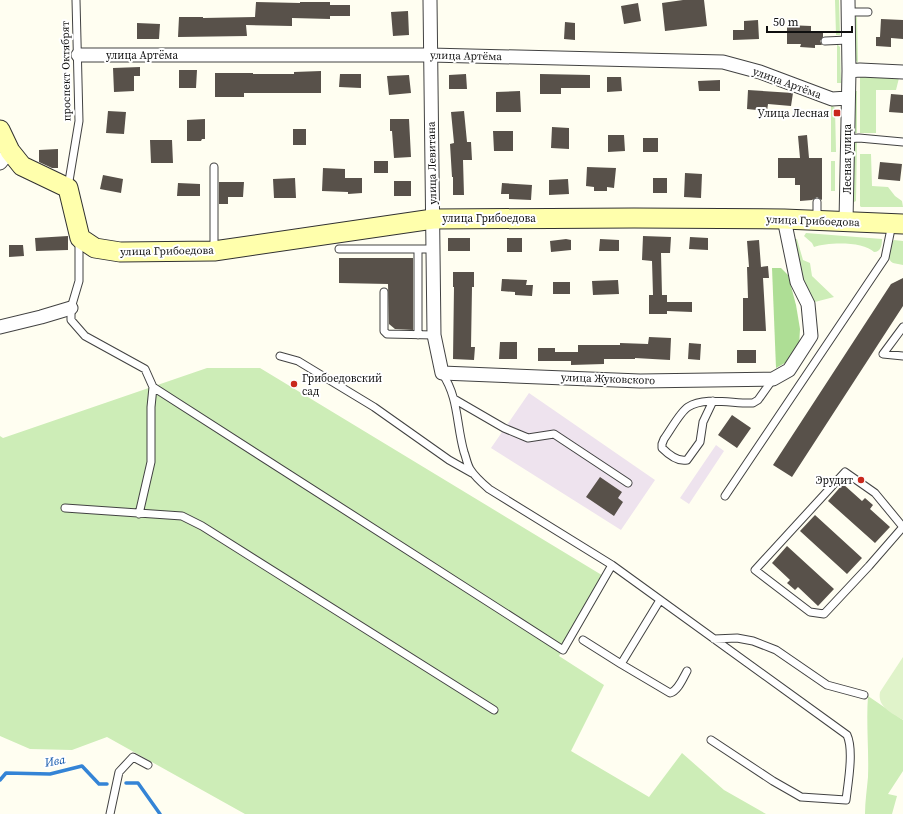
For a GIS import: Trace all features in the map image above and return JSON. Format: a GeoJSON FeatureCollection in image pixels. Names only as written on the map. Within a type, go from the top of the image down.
{"type":"FeatureCollection","features":[{"type":"Feature","properties":{"kind":"street","name":"улица Левитана"},"geometry":{"type":"LineString","coordinates":[[430,0],[434,335],[442,372]]}},
{"type":"Feature","properties":{"kind":"street","name":"Лесная улица"},"geometry":{"type":"LineString","coordinates":[[846,221],[846,139],[849,71],[848,6]]}},
{"type":"Feature","properties":{"kind":"street","name":"улица Артёма"},"geometry":{"type":"LineString","coordinates":[[78,55],[430,56],[723,62],[760,72],[832,99],[848,98]]}},
{"type":"Feature","properties":{"kind":"street"},"geometry":{"type":"LineString","coordinates":[[849,71],[860,70],[903,72]]}},
{"type":"Feature","properties":{"kind":"street"},"geometry":{"type":"LineString","coordinates":[[0,130],[5,157],[68,188],[80,238]]}},
{"type":"Feature","properties":{"kind":"street","name":"улица Грибоедова"},"geometry":{"type":"LineString","coordinates":[[80,238],[95,248],[120,252],[214,251],[433,219],[784,219],[817,211],[846,221],[897,224]]}},
{"type":"Feature","properties":{"kind":"street"},"geometry":{"type":"LineString","coordinates":[[773,379],[789,370],[811,336],[808,304],[797,282],[784,219]]}},
{"type":"Feature","properties":{"kind":"street"},"geometry":{"type":"LineString","coordinates":[[0,327],[71,308]]}},
{"type":"Feature","properties":{"kind":"street","name":"улица Жуковского"},"geometry":{"type":"LineString","coordinates":[[442,372],[640,381],[773,379]]}},
{"type":"Feature","properties":{"kind":"lane","name":"проспект Октябрят"},"geometry":{"type":"LineString","coordinates":[[68,188],[79,121],[76,0]]}},
{"type":"Feature","properties":{"kind":"lane"},"geometry":{"type":"LineString","coordinates":[[848,6],[868,12]]}},
{"type":"Feature","properties":{"kind":"lane"},"geometry":{"type":"LineString","coordinates":[[825,41],[848,40]]}},
{"type":"Feature","properties":{"kind":"lane"},"geometry":{"type":"LineString","coordinates":[[846,139],[859,138],[903,142]]}},
{"type":"Feature","properties":{"kind":"lane"},"geometry":{"type":"LineString","coordinates":[[214,167],[214,251]]}},
{"type":"Feature","properties":{"kind":"lane"},"geometry":{"type":"LineString","coordinates":[[726,496],[885,258],[897,224]]}},
{"type":"Feature","properties":{"kind":"lane"},"geometry":{"type":"LineString","coordinates":[[80,238],[79,281],[71,308],[72,320],[85,336],[145,369],[153,387],[151,407],[151,462],[139,514]]}},
{"type":"Feature","properties":{"kind":"lane"},"geometry":{"type":"LineString","coordinates":[[339,249],[433,249]]}},
{"type":"Feature","properties":{"kind":"lane"},"geometry":{"type":"LineString","coordinates":[[418,249],[418,335]]}},
{"type":"Feature","properties":{"kind":"lane"},"geometry":{"type":"LineString","coordinates":[[384,292],[384,332],[390,335],[434,335]]}},
{"type":"Feature","properties":{"kind":"lane"},"geometry":{"type":"LineString","coordinates":[[903,327],[883,354],[903,356]]}},
{"type":"Feature","properties":{"kind":"lane"},"geometry":{"type":"LineString","coordinates":[[280,356],[305,364],[374,407],[449,460],[474,474]]}},
{"type":"Feature","properties":{"kind":"lane"},"geometry":{"type":"LineString","coordinates":[[442,372],[450,384],[454,399],[460,440],[470,468],[489,490],[612,565],[846,735],[849,740],[850,768],[846,800],[801,797],[773,781],[711,740]]}},
{"type":"Feature","properties":{"kind":"lane"},"geometry":{"type":"LineString","coordinates":[[713,401],[703,422],[700,442],[687,460],[682,461],[662,448],[664,439],[687,407],[694,404],[713,401],[753,403],[758,400],[773,379]]}},
{"type":"Feature","properties":{"kind":"lane"},"geometry":{"type":"LineString","coordinates":[[153,387],[563,650],[612,565]]}},
{"type":"Feature","properties":{"kind":"lane"},"geometry":{"type":"LineString","coordinates":[[454,399],[504,428],[528,438],[554,434],[628,483]]}},
{"type":"Feature","properties":{"kind":"lane"},"geometry":{"type":"LineString","coordinates":[[845,472],[875,493],[903,527],[870,566],[824,614],[810,612],[755,570],[845,472]]}},
{"type":"Feature","properties":{"kind":"lane"},"geometry":{"type":"LineString","coordinates":[[65,508],[182,516],[202,526],[494,710]]}},
{"type":"Feature","properties":{"kind":"lane"},"geometry":{"type":"LineString","coordinates":[[622,664],[660,600]]}},
{"type":"Feature","properties":{"kind":"lane"},"geometry":{"type":"LineString","coordinates":[[714,639],[737,638],[753,641],[776,650],[827,685],[864,695]]}},
{"type":"Feature","properties":{"kind":"lane"},"geometry":{"type":"LineString","coordinates":[[583,640],[670,693],[676,689],[687,671]]}},
{"type":"Feature","properties":{"kind":"lane"},"geometry":{"type":"LineString","coordinates":[[110,814],[119,772],[133,757],[148,765]]}},
{"type":"Feature","properties":{"kind":"shaded area"},"geometry":{"type":"Polygon","coordinates":[[[529,393],[655,480],[621,530],[491,448],[529,393]]]}},
{"type":"Feature","properties":{"kind":"shaded area"},"geometry":{"type":"Polygon","coordinates":[[[716,445],[724,451],[689,504],[680,498],[716,445]]]}},
{"type":"Feature","properties":{"kind":"green space"},"geometry":{"type":"Polygon","coordinates":[[[835,0],[839,0],[840,35],[836,35],[835,0]]]}},
{"type":"Feature","properties":{"kind":"green space"},"geometry":{"type":"Polygon","coordinates":[[[857,16],[858,63],[854,58],[853,23],[857,16]]]}},
{"type":"Feature","properties":{"kind":"green space"},"geometry":{"type":"Polygon","coordinates":[[[837,44],[840,47],[841,83],[837,83],[837,44]]]}},
{"type":"Feature","properties":{"kind":"green space"},"geometry":{"type":"Polygon","coordinates":[[[860,75],[899,78],[896,90],[876,90],[876,133],[860,133],[860,75]]]}},
{"type":"Feature","properties":{"kind":"green space"},"geometry":{"type":"Polygon","coordinates":[[[853,91],[857,91],[857,133],[853,133],[853,91]]]}},
{"type":"Feature","properties":{"kind":"green space"},"geometry":{"type":"Polygon","coordinates":[[[831,105],[835,108],[836,152],[831,152],[831,105]]]}},
{"type":"Feature","properties":{"kind":"green space"},"geometry":{"type":"Polygon","coordinates":[[[853,140],[857,141],[856,201],[852,203],[853,140]]]}},
{"type":"Feature","properties":{"kind":"green space"},"geometry":{"type":"Polygon","coordinates":[[[860,154],[871,154],[872,186],[888,187],[895,196],[902,201],[903,207],[860,206],[860,154]]]}},
{"type":"Feature","properties":{"kind":"green space"},"geometry":{"type":"Polygon","coordinates":[[[831,161],[835,161],[835,191],[831,191],[831,161]]]}},
{"type":"Feature","properties":{"kind":"green space"},"geometry":{"type":"Polygon","coordinates":[[[806,233],[882,239],[882,244],[881,248],[876,252],[869,248],[854,244],[836,243],[814,247],[812,243],[804,236],[806,233]]]}},
{"type":"Feature","properties":{"kind":"green space"},"geometry":{"type":"Polygon","coordinates":[[[791,239],[797,239],[803,260],[810,263],[812,276],[834,297],[811,303],[804,293],[791,239]]]}},
{"type":"Feature","properties":{"kind":"green space"},"geometry":{"type":"Polygon","coordinates":[[[894,240],[903,241],[903,265],[893,263],[889,258],[889,248],[894,240]]]}},
{"type":"Feature","properties":{"kind":"green space"},"geometry":{"type":"Polygon","coordinates":[[[772,268],[781,268],[788,275],[796,305],[800,329],[799,346],[792,359],[776,368],[772,268]]]}},
{"type":"Feature","properties":{"kind":"green space"},"geometry":{"type":"Polygon","coordinates":[[[207,368],[260,368],[605,577],[559,656],[604,685],[571,751],[649,797],[682,753],[724,790],[766,814],[245,814],[107,737],[72,750],[30,749],[0,736],[0,436],[3,438],[207,368]]]}},
{"type":"Feature","properties":{"kind":"green space"},"geometry":{"type":"Polygon","coordinates":[[[903,657],[903,720],[883,706],[880,692],[903,657]]]}},
{"type":"Feature","properties":{"kind":"green space"},"geometry":{"type":"Polygon","coordinates":[[[868,696],[903,720],[903,771],[888,794],[897,796],[892,814],[865,814],[868,777],[868,696]]]}},
{"type":"Feature","properties":{"kind":"building"},"geometry":{"type":"Polygon","coordinates":[[[683,0],[704,0],[707,26],[665,31],[662,3],[683,0]]]}},
{"type":"Feature","properties":{"kind":"building"},"geometry":{"type":"Polygon","coordinates":[[[256,2],[330,2],[330,5],[350,5],[350,16],[330,16],[330,19],[292,18],[292,26],[246,25],[247,36],[178,37],[179,17],[255,17],[256,2]]]}},
{"type":"Feature","properties":{"kind":"building"},"geometry":{"type":"Polygon","coordinates":[[[638,3],[641,21],[624,24],[621,6],[638,3]]]}},
{"type":"Feature","properties":{"kind":"building"},"geometry":{"type":"Polygon","coordinates":[[[408,11],[409,35],[393,36],[391,12],[408,11]]]}},
{"type":"Feature","properties":{"kind":"building"},"geometry":{"type":"Polygon","coordinates":[[[881,19],[903,20],[903,39],[891,38],[891,47],[876,46],[876,37],[880,37],[881,19]]]}},
{"type":"Feature","properties":{"kind":"building"},"geometry":{"type":"Polygon","coordinates":[[[758,20],[759,39],[733,40],[733,30],[744,30],[744,21],[758,20]]]}},
{"type":"Feature","properties":{"kind":"building"},"geometry":{"type":"Polygon","coordinates":[[[565,22],[575,23],[575,40],[564,39],[565,22]]]}},
{"type":"Feature","properties":{"kind":"building"},"geometry":{"type":"Polygon","coordinates":[[[137,23],[160,24],[159,39],[137,39],[137,23]]]}},
{"type":"Feature","properties":{"kind":"building"},"geometry":{"type":"Polygon","coordinates":[[[787,25],[811,26],[811,31],[823,32],[823,37],[820,41],[822,45],[815,45],[815,48],[800,47],[801,44],[787,44],[787,25]]]}},
{"type":"Feature","properties":{"kind":"building"},"geometry":{"type":"Polygon","coordinates":[[[140,67],[140,76],[134,76],[134,91],[114,92],[113,68],[140,67]]]}},
{"type":"Feature","properties":{"kind":"building"},"geometry":{"type":"Polygon","coordinates":[[[179,70],[197,70],[196,88],[179,88],[179,70]]]}},
{"type":"Feature","properties":{"kind":"building"},"geometry":{"type":"Polygon","coordinates":[[[321,71],[321,93],[244,93],[244,97],[215,97],[215,73],[294,74],[294,72],[321,71]]]}},
{"type":"Feature","properties":{"kind":"building"},"geometry":{"type":"Polygon","coordinates":[[[340,74],[361,74],[361,88],[339,87],[340,74]]]}},
{"type":"Feature","properties":{"kind":"building"},"geometry":{"type":"Polygon","coordinates":[[[466,74],[467,89],[449,89],[449,75],[466,74]]]}},
{"type":"Feature","properties":{"kind":"building"},"geometry":{"type":"Polygon","coordinates":[[[540,74],[590,75],[590,88],[561,88],[561,94],[540,94],[540,74]]]}},
{"type":"Feature","properties":{"kind":"building"},"geometry":{"type":"Polygon","coordinates":[[[409,75],[411,93],[389,95],[387,76],[409,75]]]}},
{"type":"Feature","properties":{"kind":"building"},"geometry":{"type":"Polygon","coordinates":[[[607,77],[621,77],[622,91],[607,92],[607,77]]]}},
{"type":"Feature","properties":{"kind":"building"},"geometry":{"type":"Polygon","coordinates":[[[720,80],[720,91],[699,91],[698,81],[720,80]]]}},
{"type":"Feature","properties":{"kind":"building"},"geometry":{"type":"Polygon","coordinates":[[[748,90],[793,93],[791,106],[768,104],[767,111],[747,109],[748,90]]]}},
{"type":"Feature","properties":{"kind":"building"},"geometry":{"type":"Polygon","coordinates":[[[520,91],[521,112],[496,112],[496,92],[520,91]]]}},
{"type":"Feature","properties":{"kind":"building"},"geometry":{"type":"Polygon","coordinates":[[[891,94],[903,95],[903,113],[889,112],[891,94]]]}},
{"type":"Feature","properties":{"kind":"building"},"geometry":{"type":"Polygon","coordinates":[[[108,111],[126,112],[124,134],[106,133],[108,111]]]}},
{"type":"Feature","properties":{"kind":"building"},"geometry":{"type":"Polygon","coordinates":[[[464,111],[467,142],[471,142],[472,160],[463,160],[464,195],[453,195],[450,144],[454,143],[451,112],[464,111]]]}},
{"type":"Feature","properties":{"kind":"building"},"geometry":{"type":"Polygon","coordinates":[[[205,119],[205,139],[202,139],[201,141],[187,141],[187,120],[205,119]]]}},
{"type":"Feature","properties":{"kind":"building"},"geometry":{"type":"Polygon","coordinates":[[[390,119],[409,119],[411,157],[394,158],[392,131],[390,131],[390,119]]]}},
{"type":"Feature","properties":{"kind":"building"},"geometry":{"type":"Polygon","coordinates":[[[552,127],[569,128],[569,149],[551,148],[552,127]]]}},
{"type":"Feature","properties":{"kind":"building"},"geometry":{"type":"Polygon","coordinates":[[[293,129],[306,129],[306,145],[293,145],[293,129]]]}},
{"type":"Feature","properties":{"kind":"building"},"geometry":{"type":"Polygon","coordinates":[[[493,131],[513,131],[513,151],[494,151],[493,131]]]}},
{"type":"Feature","properties":{"kind":"building"},"geometry":{"type":"Polygon","coordinates":[[[608,135],[624,135],[625,151],[608,152],[608,135]]]}},
{"type":"Feature","properties":{"kind":"building"},"geometry":{"type":"Polygon","coordinates":[[[807,135],[809,158],[822,158],[822,200],[817,197],[812,200],[800,201],[800,185],[795,185],[795,178],[778,178],[778,158],[800,158],[798,136],[807,135]]]}},
{"type":"Feature","properties":{"kind":"building"},"geometry":{"type":"Polygon","coordinates":[[[643,138],[658,138],[658,152],[643,152],[643,138]]]}},
{"type":"Feature","properties":{"kind":"building"},"geometry":{"type":"Polygon","coordinates":[[[150,140],[172,140],[173,163],[151,163],[150,140]]]}},
{"type":"Feature","properties":{"kind":"building"},"geometry":{"type":"Polygon","coordinates":[[[58,149],[58,168],[52,168],[39,162],[39,150],[58,149]]]}},
{"type":"Feature","properties":{"kind":"building"},"geometry":{"type":"Polygon","coordinates":[[[374,161],[388,161],[388,173],[374,173],[374,161]]]}},
{"type":"Feature","properties":{"kind":"building"},"geometry":{"type":"Polygon","coordinates":[[[880,162],[902,164],[900,181],[878,179],[880,162]]]}},
{"type":"Feature","properties":{"kind":"building"},"geometry":{"type":"Polygon","coordinates":[[[587,167],[616,168],[614,188],[607,187],[607,191],[594,191],[594,187],[586,186],[587,167]]]}},
{"type":"Feature","properties":{"kind":"building"},"geometry":{"type":"Polygon","coordinates":[[[323,168],[345,169],[345,178],[362,178],[362,193],[348,194],[348,192],[322,191],[323,168]]]}},
{"type":"Feature","properties":{"kind":"building"},"geometry":{"type":"Polygon","coordinates":[[[685,173],[702,174],[701,198],[684,197],[685,173]]]}},
{"type":"Feature","properties":{"kind":"building"},"geometry":{"type":"Polygon","coordinates":[[[103,175],[123,179],[121,193],[100,189],[103,175]]]}},
{"type":"Feature","properties":{"kind":"building"},"geometry":{"type":"Polygon","coordinates":[[[295,178],[296,198],[274,198],[273,179],[295,178]]]}},
{"type":"Feature","properties":{"kind":"building"},"geometry":{"type":"Polygon","coordinates":[[[653,178],[667,178],[667,193],[653,193],[653,178]]]}},
{"type":"Feature","properties":{"kind":"building"},"geometry":{"type":"Polygon","coordinates":[[[568,179],[569,194],[549,195],[549,180],[568,179]]]}},
{"type":"Feature","properties":{"kind":"building"},"geometry":{"type":"Polygon","coordinates":[[[394,181],[411,181],[411,196],[394,196],[394,181]]]}},
{"type":"Feature","properties":{"kind":"building"},"geometry":{"type":"Polygon","coordinates":[[[219,182],[244,182],[243,197],[228,197],[228,204],[219,204],[219,182]]]}},
{"type":"Feature","properties":{"kind":"building"},"geometry":{"type":"Polygon","coordinates":[[[178,183],[200,184],[200,196],[177,196],[178,183]]]}},
{"type":"Feature","properties":{"kind":"building"},"geometry":{"type":"Polygon","coordinates":[[[502,183],[532,185],[531,200],[509,199],[509,194],[501,194],[502,183]]]}},
{"type":"Feature","properties":{"kind":"building"},"geometry":{"type":"Polygon","coordinates":[[[68,236],[68,250],[36,251],[35,238],[68,236]]]}},
{"type":"Feature","properties":{"kind":"building"},"geometry":{"type":"Polygon","coordinates":[[[643,236],[671,237],[670,253],[661,253],[662,295],[667,295],[667,302],[692,302],[692,312],[667,311],[667,314],[649,314],[649,295],[653,295],[652,261],[642,260],[643,236]]]}},
{"type":"Feature","properties":{"kind":"building"},"geometry":{"type":"Polygon","coordinates":[[[690,237],[708,238],[708,250],[689,249],[690,237]]]}},
{"type":"Feature","properties":{"kind":"building"},"geometry":{"type":"Polygon","coordinates":[[[448,238],[470,238],[470,251],[448,251],[448,238]]]}},
{"type":"Feature","properties":{"kind":"building"},"geometry":{"type":"Polygon","coordinates":[[[507,238],[522,238],[522,252],[507,252],[507,238]]]}},
{"type":"Feature","properties":{"kind":"building"},"geometry":{"type":"Polygon","coordinates":[[[566,239],[571,240],[571,250],[551,252],[550,241],[566,239]]]}},
{"type":"Feature","properties":{"kind":"building"},"geometry":{"type":"Polygon","coordinates":[[[600,239],[619,240],[619,251],[599,251],[600,239]]]}},
{"type":"Feature","properties":{"kind":"building"},"geometry":{"type":"Polygon","coordinates":[[[759,240],[761,267],[768,266],[769,278],[763,278],[766,331],[743,331],[743,298],[748,298],[747,267],[749,267],[747,241],[759,240]]]}},
{"type":"Feature","properties":{"kind":"building"},"geometry":{"type":"Polygon","coordinates":[[[9,245],[23,245],[24,256],[9,257],[9,245]]]}},
{"type":"Feature","properties":{"kind":"building"},"geometry":{"type":"Polygon","coordinates":[[[339,258],[413,258],[413,330],[395,329],[389,324],[388,284],[339,283],[339,258]]]}},
{"type":"Feature","properties":{"kind":"building"},"geometry":{"type":"Polygon","coordinates":[[[453,272],[474,272],[474,287],[472,287],[471,347],[475,347],[474,360],[453,359],[453,272]]]}},
{"type":"Feature","properties":{"kind":"building"},"geometry":{"type":"Polygon","coordinates":[[[903,278],[903,306],[792,477],[773,465],[891,284],[903,278]]]}},
{"type":"Feature","properties":{"kind":"building"},"geometry":{"type":"Polygon","coordinates":[[[502,279],[527,280],[526,285],[533,285],[532,296],[515,295],[515,292],[501,291],[502,279]]]}},
{"type":"Feature","properties":{"kind":"building"},"geometry":{"type":"Polygon","coordinates":[[[618,280],[619,294],[593,295],[592,281],[618,280]]]}},
{"type":"Feature","properties":{"kind":"building"},"geometry":{"type":"Polygon","coordinates":[[[553,282],[570,282],[570,294],[553,294],[553,282]]]}},
{"type":"Feature","properties":{"kind":"building"},"geometry":{"type":"Polygon","coordinates":[[[649,337],[671,338],[670,360],[635,358],[604,359],[604,364],[571,365],[571,361],[538,361],[538,348],[555,348],[555,352],[578,352],[578,345],[620,345],[620,343],[648,344],[649,337]]]}},
{"type":"Feature","properties":{"kind":"building"},"geometry":{"type":"Polygon","coordinates":[[[500,342],[517,342],[517,359],[499,359],[500,342]]]}},
{"type":"Feature","properties":{"kind":"building"},"geometry":{"type":"Polygon","coordinates":[[[689,343],[701,344],[700,360],[688,359],[689,343]]]}},
{"type":"Feature","properties":{"kind":"building"},"geometry":{"type":"Polygon","coordinates":[[[737,350],[756,350],[756,363],[737,363],[737,350]]]}},
{"type":"Feature","properties":{"kind":"building"},"geometry":{"type":"Polygon","coordinates":[[[732,415],[751,428],[737,448],[718,435],[732,415]]]}},
{"type":"Feature","properties":{"kind":"building"},"geometry":{"type":"Polygon","coordinates":[[[600,477],[622,492],[618,498],[623,502],[614,516],[586,497],[600,477]]]}},
{"type":"Feature","properties":{"kind":"building"},"geometry":{"type":"Polygon","coordinates":[[[843,484],[862,501],[865,498],[873,505],[870,509],[890,527],[875,543],[828,501],[843,484]]]}},
{"type":"Feature","properties":{"kind":"building"},"geometry":{"type":"Polygon","coordinates":[[[815,515],[862,558],[847,574],[800,531],[815,515]]]}},
{"type":"Feature","properties":{"kind":"building"},"geometry":{"type":"Polygon","coordinates":[[[787,546],[834,589],[818,606],[798,587],[795,590],[787,583],[790,580],[772,563],[787,546]]]}},
{"type":"Feature","properties":{"kind":"waterway","name":"Ива"},"geometry":{"type":"LineString","coordinates":[[0,780],[6,773],[50,774],[82,766],[99,784],[107,784]]}},
{"type":"Feature","properties":{"kind":"waterway","name":"Ива"},"geometry":{"type":"LineString","coordinates":[[126,783],[138,783],[160,814]]}},
{"type":"Feature","properties":{"kind":"place","name":"Улица Лесная"},"geometry":{"type":"Point","coordinates":[837,113]}},
{"type":"Feature","properties":{"kind":"place","name":"Грибоедовский сад"},"geometry":{"type":"Point","coordinates":[294,384]}},
{"type":"Feature","properties":{"kind":"place","name":"Эрудит"},"geometry":{"type":"Point","coordinates":[861,480]}}]}
